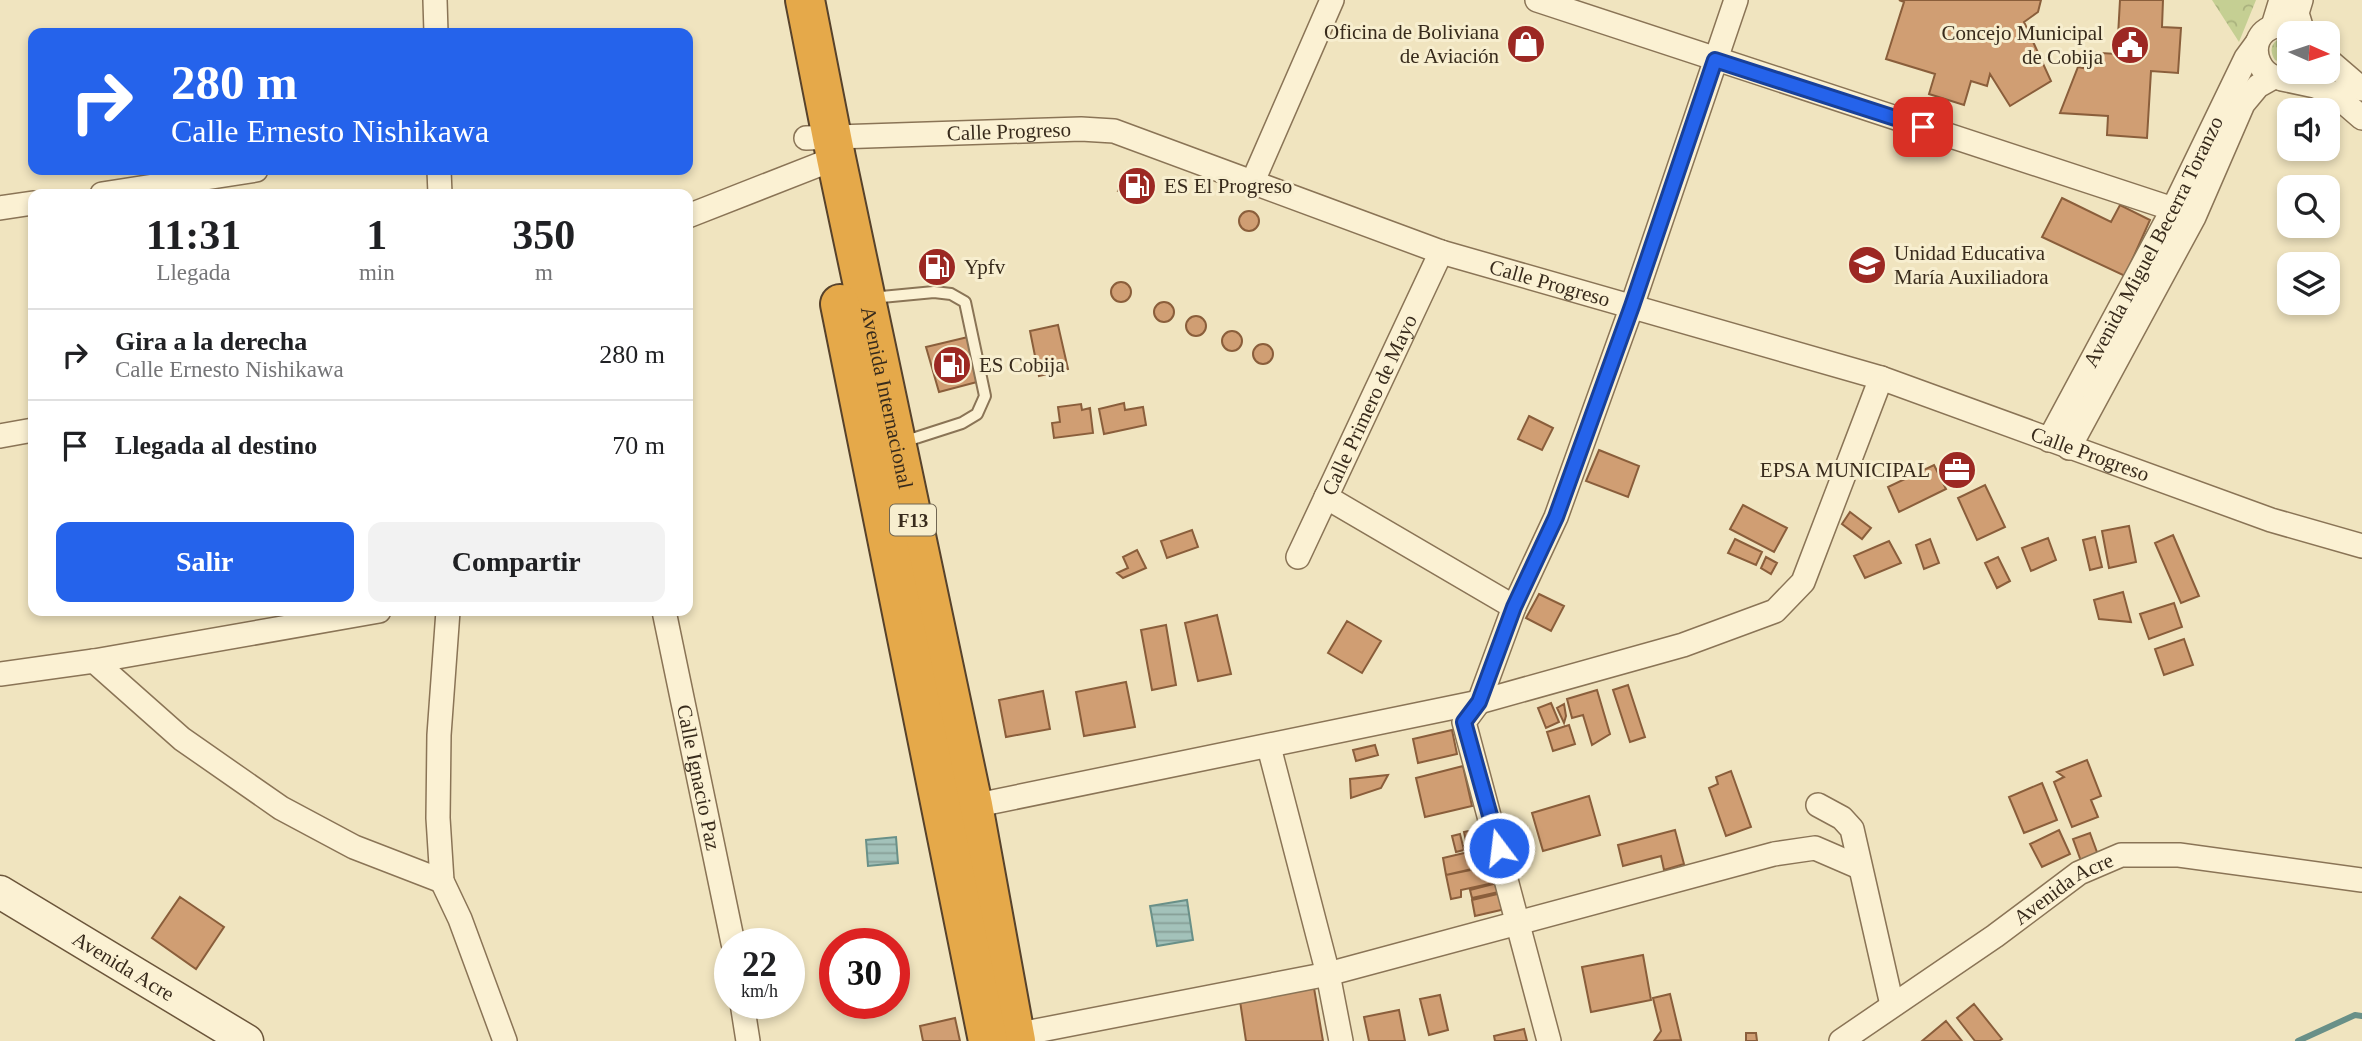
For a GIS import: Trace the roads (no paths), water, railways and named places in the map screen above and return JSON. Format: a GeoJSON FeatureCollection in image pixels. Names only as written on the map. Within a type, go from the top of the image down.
{"type":"FeatureCollection","features":[{"type":"Feature","properties":{"kind":"highway","name":"Avenida Internacional"},"geometry":{"type":"LineString","coordinates":[[778,0],[866,299],[897,444],[958,810]]}},
{"type":"Feature","properties":{"kind":"highway","name":"Avenida Internacional"},"geometry":{"type":"LineString","coordinates":[[805,0],[822,150],[1006,1039]]}},
{"type":"Feature","properties":{"kind":"main road","name":"Avenida Acre"},"geometry":{"type":"LineString","coordinates":[[0,892],[247,1041]]}},
{"type":"Feature","properties":{"kind":"street"},"geometry":{"type":"LineString","coordinates":[[435,0],[436,28]]}},
{"type":"Feature","properties":{"kind":"street"},"geometry":{"type":"LineString","coordinates":[[1253,181],[1332,0]]}},
{"type":"Feature","properties":{"kind":"street"},"geometry":{"type":"LineString","coordinates":[[1537,0],[2172,209]]}},
{"type":"Feature","properties":{"kind":"street"},"geometry":{"type":"LineString","coordinates":[[1549,1041],[1464,722],[1479,702],[1514,607],[1556,517],[1632,306],[1736,0]]}},
{"type":"Feature","properties":{"kind":"street"},"geometry":{"type":"LineString","coordinates":[[2277,26],[2273,26],[2281,0]]}},
{"type":"Feature","properties":{"kind":"street"},"geometry":{"type":"LineString","coordinates":[[2299,21],[2297,13],[2301,0]]}},
{"type":"Feature","properties":{"kind":"street","name":"Avenida Miguel Becerra Toranzo"},"geometry":{"type":"LineString","coordinates":[[2059,444],[2235,81],[2257,43],[2266,30],[2273,26]]}},
{"type":"Feature","properties":{"kind":"street"},"geometry":{"type":"LineString","coordinates":[[2257,43],[2257,60],[2261,67],[2277,73]]}},
{"type":"Feature","properties":{"kind":"street"},"geometry":{"type":"LineString","coordinates":[[2340,70],[2362,89]]}},
{"type":"Feature","properties":{"kind":"street","name":"Avenida Miguel Becerra Toranzo"},"geometry":{"type":"LineString","coordinates":[[2059,444],[2194,217],[2243,104],[2258,86],[2277,79]]}},
{"type":"Feature","properties":{"kind":"street"},"geometry":{"type":"LineString","coordinates":[[2309,84],[2333,93],[2362,118]]}},
{"type":"Feature","properties":{"kind":"street","name":"Calle Progreso"},"geometry":{"type":"LineString","coordinates":[[693,214],[822,150],[1081,129],[1114,131],[1441,252],[1881,378],[2271,520],[2362,546]]}},
{"type":"Feature","properties":{"kind":"street"},"geometry":{"type":"LineString","coordinates":[[134,189],[224,175]]}},
{"type":"Feature","properties":{"kind":"street"},"geometry":{"type":"LineString","coordinates":[[0,208],[28,204]]}},
{"type":"Feature","properties":{"kind":"street","name":"Calle Primero de Mayo"},"geometry":{"type":"LineString","coordinates":[[1298,557],[1441,252]]}},
{"type":"Feature","properties":{"kind":"street"},"geometry":{"type":"LineString","coordinates":[[958,810],[1479,702],[1683,645],[1775,611],[1803,582],[1881,378]]}},
{"type":"Feature","properties":{"kind":"street"},"geometry":{"type":"LineString","coordinates":[[0,436],[28,431]]}},
{"type":"Feature","properties":{"kind":"street"},"geometry":{"type":"LineString","coordinates":[[1326,498],[1514,607]]}},
{"type":"Feature","properties":{"kind":"street"},"geometry":{"type":"LineString","coordinates":[[0,674],[94,661],[350,616]]}},
{"type":"Feature","properties":{"kind":"street"},"geometry":{"type":"LineString","coordinates":[[448,616],[439,735],[438,818],[442,881],[460,919],[505,1041]]}},
{"type":"Feature","properties":{"kind":"street","name":"Calle Ignacio Paz"},"geometry":{"type":"LineString","coordinates":[[665,616],[730,928]]}},
{"type":"Feature","properties":{"kind":"street"},"geometry":{"type":"LineString","coordinates":[[94,661],[182,739],[281,808],[354,847],[442,881]]}},
{"type":"Feature","properties":{"kind":"street"},"geometry":{"type":"LineString","coordinates":[[1269,747],[1328,974],[1342,1041]]}},
{"type":"Feature","properties":{"kind":"street"},"geometry":{"type":"LineString","coordinates":[[1818,805],[1842,818],[1852,829],[1892,1005]]}},
{"type":"Feature","properties":{"kind":"street"},"geometry":{"type":"LineString","coordinates":[[1006,1039],[1328,974],[1774,854],[1815,848],[1859,867]]}},
{"type":"Feature","properties":{"kind":"street","name":"Avenida Acre"},"geometry":{"type":"LineString","coordinates":[[1842,1041],[1867,1033],[1892,1005],[1995,936],[2079,873],[2121,855],[2179,855],[2362,880]]}},
{"type":"Feature","properties":{"kind":"street"},"geometry":{"type":"LineString","coordinates":[[745,1019],[748,1041]]}},
{"type":"Feature","properties":{"kind":"lane"},"geometry":{"type":"LineString","coordinates":[[866,299],[934,292],[951,294],[965,302],[985,396],[977,414],[962,423],[897,444]]}},
{"type":"Feature","properties":{"kind":"water"},"geometry":{"type":"Polygon","coordinates":[[[896,837],[898,863],[868,866],[866,840],[896,837]]]}},
{"type":"Feature","properties":{"kind":"water"},"geometry":{"type":"Polygon","coordinates":[[[1187,900],[1193,940],[1157,946],[1150,906],[1187,900]]]}},
{"type":"Feature","properties":{"kind":"waterway"},"geometry":{"type":"LineString","coordinates":[[2298,1041],[2355,1015],[2362,1016]]}},
{"type":"Feature","properties":{"kind":"place","name":"Oficina de Boliviana de Aviación"},"geometry":{"type":"Point","coordinates":[1526,44]}},
{"type":"Feature","properties":{"kind":"place","name":"Concejo Municipal de Cobija"},"geometry":{"type":"Point","coordinates":[2130,45]}},
{"type":"Feature","properties":{"kind":"place","name":"ES El Progreso"},"geometry":{"type":"Point","coordinates":[1137,186]}},
{"type":"Feature","properties":{"kind":"place","name":"Unidad Educativa María Auxiliadora"},"geometry":{"type":"Point","coordinates":[1867,265]}},
{"type":"Feature","properties":{"kind":"place","name":"Ypfv"},"geometry":{"type":"Point","coordinates":[937,267]}},
{"type":"Feature","properties":{"kind":"place","name":"ES Cobija"},"geometry":{"type":"Point","coordinates":[952,365]}},
{"type":"Feature","properties":{"kind":"place","name":"EPSA MUNICIPAL"},"geometry":{"type":"Point","coordinates":[1957,470]}}]}
